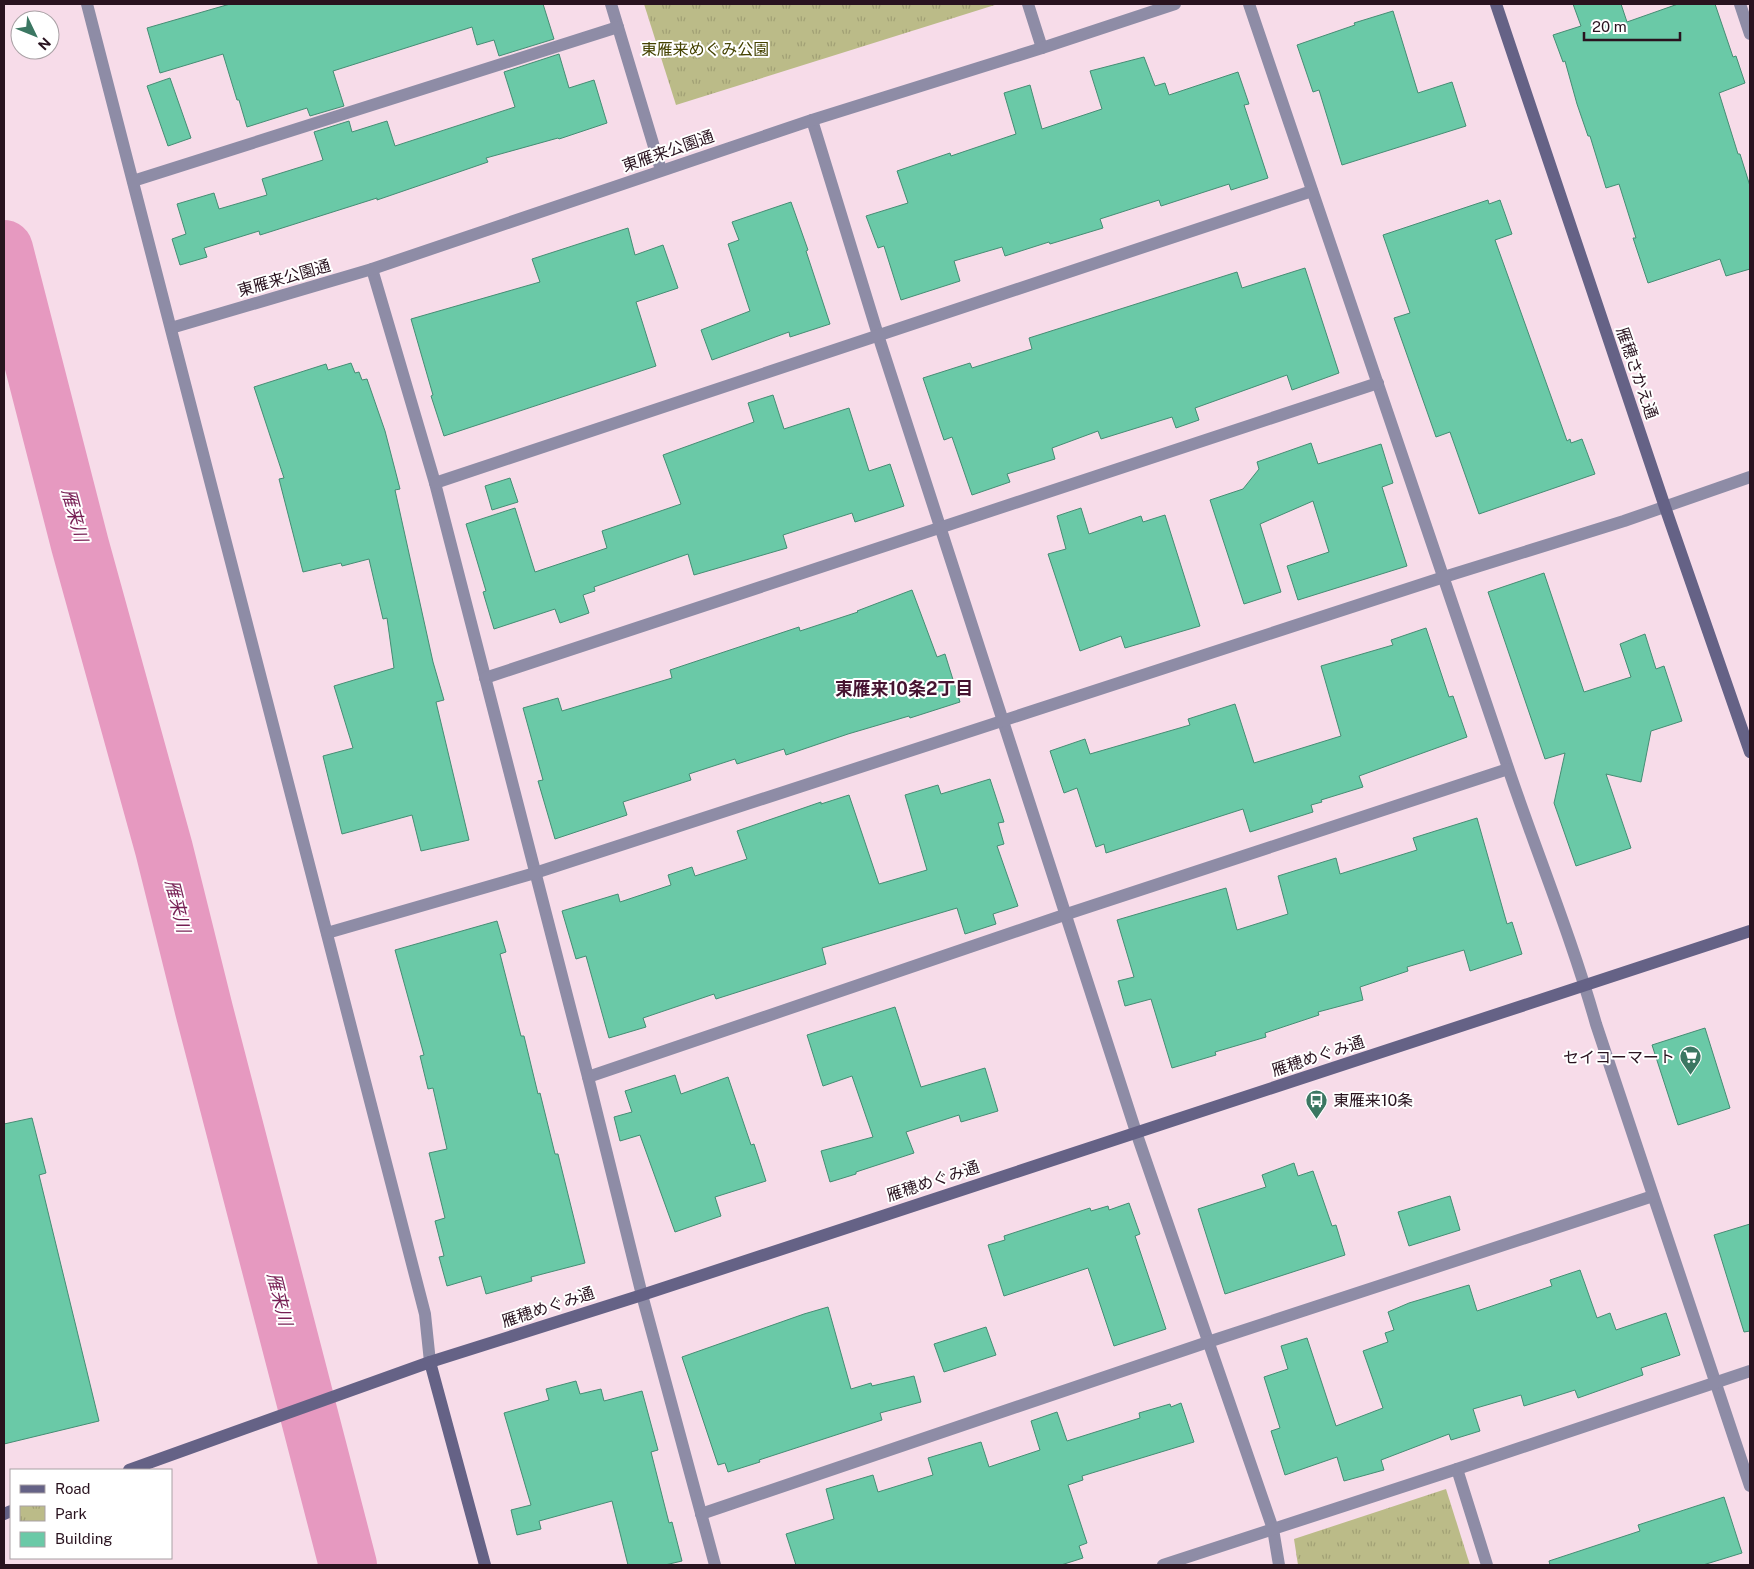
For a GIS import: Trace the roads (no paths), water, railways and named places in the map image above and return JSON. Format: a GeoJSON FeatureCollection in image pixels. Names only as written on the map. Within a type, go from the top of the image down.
{"type":"FeatureCollection","features":[{"type":"Feature","properties":{"kind":"street"},"geometry":{"type":"LineString","coordinates":[[87,4],[425,1314],[430,1362],[485,1565]]}},
{"type":"Feature","properties":{"kind":"street"},"geometry":{"type":"LineString","coordinates":[[611,4],[661,170]]}},
{"type":"Feature","properties":{"kind":"street"},"geometry":{"type":"LineString","coordinates":[[1028,4],[1042,48]]}},
{"type":"Feature","properties":{"kind":"street","name":"東雁来公園通"},"geometry":{"type":"LineString","coordinates":[[171,328],[372,269],[812,120],[1175,4]]}},
{"type":"Feature","properties":{"kind":"street"},"geometry":{"type":"LineString","coordinates":[[1249,4],[1508,769],[1585,986],[1750,1486]]}},
{"type":"Feature","properties":{"kind":"street","name":"雁穂さかえ通"},"geometry":{"type":"LineString","coordinates":[[1496,4],[1665,507],[1750,752]]}},
{"type":"Feature","properties":{"kind":"street"},"geometry":{"type":"LineString","coordinates":[[1740,4],[1750,34]]}},
{"type":"Feature","properties":{"kind":"street"},"geometry":{"type":"LineString","coordinates":[[133,181],[618,27]]}},
{"type":"Feature","properties":{"kind":"street"},"geometry":{"type":"LineString","coordinates":[[812,120],[878,335],[1136,1132],[1273,1529],[1279,1565]]}},
{"type":"Feature","properties":{"kind":"street"},"geometry":{"type":"LineString","coordinates":[[435,483],[1312,191]]}},
{"type":"Feature","properties":{"kind":"street"},"geometry":{"type":"LineString","coordinates":[[372,269],[435,483],[588,1077],[642,1295],[715,1565]]}},
{"type":"Feature","properties":{"kind":"street"},"geometry":{"type":"LineString","coordinates":[[485,678],[1378,384]]}},
{"type":"Feature","properties":{"kind":"street"},"geometry":{"type":"LineString","coordinates":[[327,933],[535,873],[1444,577],[1665,507],[1750,477]]}},
{"type":"Feature","properties":{"kind":"street"},"geometry":{"type":"LineString","coordinates":[[588,1077],[1066,914],[1508,769]]}},
{"type":"Feature","properties":{"kind":"street","name":"雁穂めぐみ通"},"geometry":{"type":"LineString","coordinates":[[132,1469],[430,1362],[642,1295],[1750,931]]}},
{"type":"Feature","properties":{"kind":"street"},"geometry":{"type":"LineString","coordinates":[[701,1514],[1208,1342],[1653,1196]]}},
{"type":"Feature","properties":{"kind":"street"},"geometry":{"type":"LineString","coordinates":[[1163,1565],[1750,1371]]}},
{"type":"Feature","properties":{"kind":"street"},"geometry":{"type":"LineString","coordinates":[[1457,1469],[1487,1565]]}},
{"type":"Feature","properties":{"kind":"waterway","name":"雁来川"},"geometry":{"type":"LineString","coordinates":[[4,249],[80,545],[164,849],[348,1565]]}},
{"type":"Feature","properties":{"kind":"place","name":"セイコーマート"},"geometry":{"type":"Point","coordinates":[1691,1076]}},
{"type":"Feature","properties":{"kind":"place","name":"東雁来10条"},"geometry":{"type":"Point","coordinates":[1317,1119]}},
{"type":"Feature","properties":{"kind":"district","name":"東雁来10条2丁目"},"geometry":{"type":"Point","coordinates":[904,688]}},
{"type":"Feature","properties":{"kind":"park label","name":"東雁来めぐみ公園"},"geometry":{"type":"Point","coordinates":[705,49]}}]}
